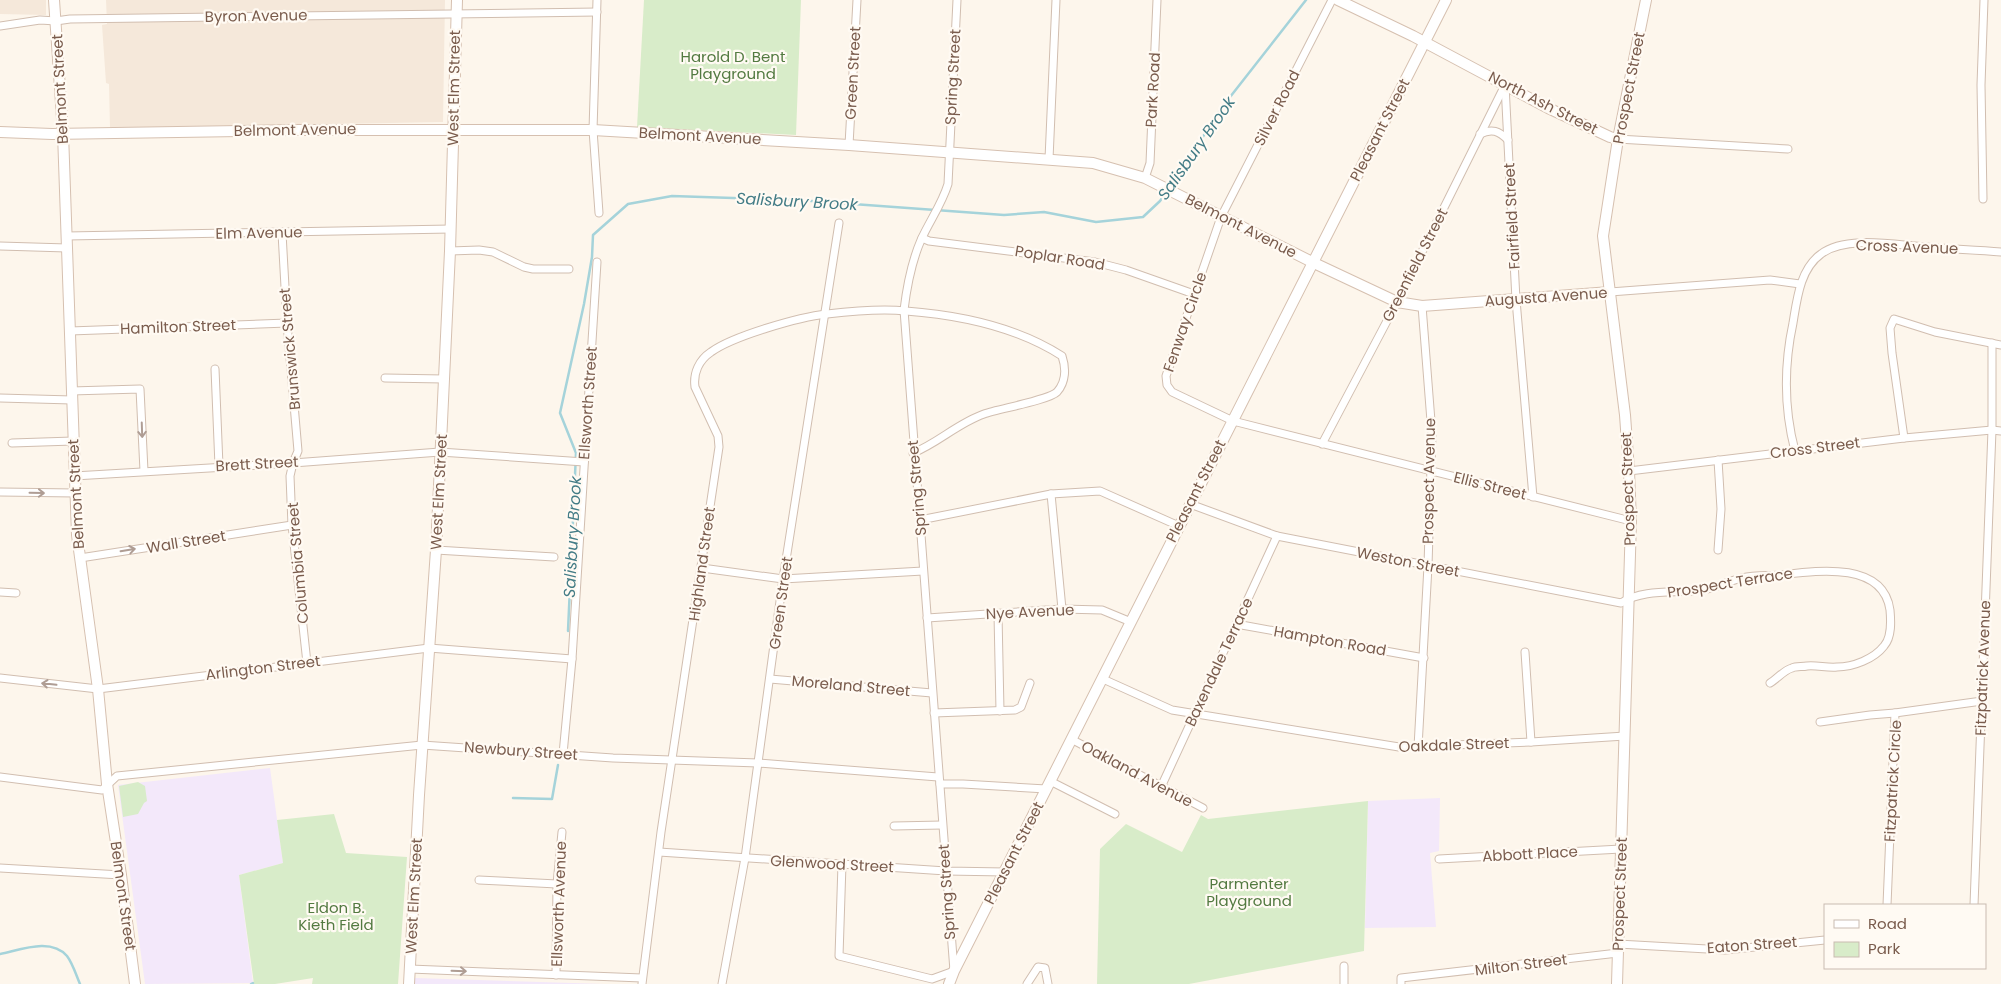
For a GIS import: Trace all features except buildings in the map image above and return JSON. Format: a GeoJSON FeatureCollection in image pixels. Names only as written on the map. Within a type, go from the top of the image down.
{"type":"FeatureCollection","features":[{"type":"Feature","properties":{"kind":"street","name":"Belmont Street"},"geometry":{"type":"LineString","coordinates":[[54,0],[63,133],[74,476],[80,558],[98,689],[107,784],[122,876],[136,984]]}},
{"type":"Feature","properties":{"kind":"street","name":"West Elm Street"},"geometry":{"type":"LineString","coordinates":[[409,984],[422,745],[436,550],[451,229],[457,0]]}},
{"type":"Feature","properties":{"kind":"street"},"geometry":{"type":"LineString","coordinates":[[597,0],[593,130],[599,213]]}},
{"type":"Feature","properties":{"kind":"street","name":"Green Street"},"geometry":{"type":"LineString","coordinates":[[849,145],[857,0]]}},
{"type":"Feature","properties":{"kind":"street","name":"Spring Street"},"geometry":{"type":"LineString","coordinates":[[955,984],[920,520],[913,453],[904,310],[909,272],[922,238],[941,204],[948,184],[957,0]]}},
{"type":"Feature","properties":{"kind":"street"},"geometry":{"type":"LineString","coordinates":[[1049,159],[1056,0]]}},
{"type":"Feature","properties":{"kind":"street","name":"Park Road"},"geometry":{"type":"LineString","coordinates":[[1145,178],[1150,163],[1157,0]]}},
{"type":"Feature","properties":{"kind":"street","name":"Silver Road"},"geometry":{"type":"LineString","coordinates":[[1221,217],[1332,0]]}},
{"type":"Feature","properties":{"kind":"street","name":"North Ash Street"},"geometry":{"type":"LineString","coordinates":[[1338,0],[1413,36],[1548,108],[1610,137],[1788,149]]}},
{"type":"Feature","properties":{"kind":"street","name":"Pleasant Street"},"geometry":{"type":"LineString","coordinates":[[950,984],[954,971],[1314,263],[1423,42],[1446,0]]}},
{"type":"Feature","properties":{"kind":"street","name":"Prospect Street"},"geometry":{"type":"LineString","coordinates":[[1617,984],[1631,521],[1630,471],[1624,405],[1603,236],[1618,139],[1646,0]]}},
{"type":"Feature","properties":{"kind":"street"},"geometry":{"type":"LineString","coordinates":[[1983,199],[1981,84],[1984,0]]}},
{"type":"Feature","properties":{"kind":"street","name":"Byron Avenue"},"geometry":{"type":"LineString","coordinates":[[0,26],[40,20],[56,21],[70,19],[597,12]]}},
{"type":"Feature","properties":{"kind":"street","name":"Greenfield Street"},"geometry":{"type":"LineString","coordinates":[[1322,444],[1397,302],[1505,85]]}},
{"type":"Feature","properties":{"kind":"street","name":"Fairfield Street"},"geometry":{"type":"LineString","coordinates":[[1505,85],[1516,300],[1533,497]]}},
{"type":"Feature","properties":{"kind":"street","name":"Belmont Avenue"},"geometry":{"type":"LineString","coordinates":[[0,132],[593,130],[849,145],[1093,163],[1145,178],[1314,263]]}},
{"type":"Feature","properties":{"kind":"street"},"geometry":{"type":"LineString","coordinates":[[1480,134],[1488,130],[1494,130],[1508,140]]}},
{"type":"Feature","properties":{"kind":"street","name":"Fenway Circle"},"geometry":{"type":"LineString","coordinates":[[1221,217],[1166,376],[1167,385],[1172,392],[1233,421]]}},
{"type":"Feature","properties":{"kind":"street","name":"Green Street"},"geometry":{"type":"LineString","coordinates":[[722,984],[744,858],[783,579],[839,223]]}},
{"type":"Feature","properties":{"kind":"street","name":"Elm Avenue"},"geometry":{"type":"LineString","coordinates":[[67,236],[451,229]]}},
{"type":"Feature","properties":{"kind":"street","name":"Brunswick Street"},"geometry":{"type":"LineString","coordinates":[[282,233],[287,323],[298,451],[293,463]]}},
{"type":"Feature","properties":{"kind":"street","name":"Poplar Road"},"geometry":{"type":"LineString","coordinates":[[922,238],[928,241],[1095,262],[1126,270],[1194,294]]}},
{"type":"Feature","properties":{"kind":"street","name":"Cross Avenue"},"geometry":{"type":"LineString","coordinates":[[1795,451],[1787,392],[1786,364],[1800,284],[1821,254],[1839,246],[1863,243],[2001,252]]}},
{"type":"Feature","properties":{"kind":"street"},"geometry":{"type":"LineString","coordinates":[[0,246],[67,248]]}},
{"type":"Feature","properties":{"kind":"street"},"geometry":{"type":"LineString","coordinates":[[450,251],[479,250],[493,252],[524,267],[533,269],[569,269]]}},
{"type":"Feature","properties":{"kind":"street","name":"Ellsworth Street"},"geometry":{"type":"LineString","coordinates":[[563,754],[572,658],[578,461],[590,390],[597,262]]}},
{"type":"Feature","properties":{"kind":"street","name":"Augusta Avenue"},"geometry":{"type":"LineString","coordinates":[[1314,263],[1397,302],[1422,306],[1770,280],[1800,284]]}},
{"type":"Feature","properties":{"kind":"street","name":"Prospect Avenue"},"geometry":{"type":"LineString","coordinates":[[1418,747],[1424,658],[1432,434],[1422,306]]}},
{"type":"Feature","properties":{"kind":"street","name":"Highland Street"},"geometry":{"type":"LineString","coordinates":[[642,981],[659,852],[719,447],[718,436],[696,393],[693,379],[698,365],[711,352],[734,340],[776,326],[825,314],[904,310],[990,325],[1026,337],[1062,356],[1066,367],[1057,392],[1048,398],[983,414],[954,429],[924,449],[913,453]]}},
{"type":"Feature","properties":{"kind":"street"},"geometry":{"type":"LineString","coordinates":[[1904,438],[1892,353],[1890,328],[1894,319],[1935,332],[2001,345]]}},
{"type":"Feature","properties":{"kind":"street","name":"Hamilton Street"},"geometry":{"type":"LineString","coordinates":[[70,331],[287,323]]}},
{"type":"Feature","properties":{"kind":"street","name":"Fitzpatrick Avenue"},"geometry":{"type":"LineString","coordinates":[[1974,904],[1992,430],[1992,343]]}},
{"type":"Feature","properties":{"kind":"street"},"geometry":{"type":"LineString","coordinates":[[215,369],[219,466]]}},
{"type":"Feature","properties":{"kind":"street"},"geometry":{"type":"LineString","coordinates":[[385,378],[444,379]]}},
{"type":"Feature","properties":{"kind":"street"},"geometry":{"type":"LineString","coordinates":[[0,398],[72,395],[140,389],[144,471]]}},
{"type":"Feature","properties":{"kind":"street","name":"Ellis Street"},"geometry":{"type":"LineString","coordinates":[[1233,421],[1631,521]]}},
{"type":"Feature","properties":{"kind":"street","name":"Cross Street"},"geometry":{"type":"LineString","coordinates":[[1630,471],[1904,438],[1992,430],[2001,431]]}},
{"type":"Feature","properties":{"kind":"street"},"geometry":{"type":"LineString","coordinates":[[12,443],[73,441]]}},
{"type":"Feature","properties":{"kind":"street","name":"Brett Street"},"geometry":{"type":"LineString","coordinates":[[74,476],[440,452],[578,461]]}},
{"type":"Feature","properties":{"kind":"street"},"geometry":{"type":"LineString","coordinates":[[1718,460],[1720,509],[1718,550]]}},
{"type":"Feature","properties":{"kind":"street","name":"Columbia Street"},"geometry":{"type":"LineString","coordinates":[[293,463],[290,476],[292,526],[308,663]]}},
{"type":"Feature","properties":{"kind":"street"},"geometry":{"type":"LineString","coordinates":[[920,520],[1051,494],[1100,491],[1179,526]]}},
{"type":"Feature","properties":{"kind":"street"},"geometry":{"type":"LineString","coordinates":[[0,492],[75,493]]}},
{"type":"Feature","properties":{"kind":"street"},"geometry":{"type":"LineString","coordinates":[[1051,494],[1062,609]]}},
{"type":"Feature","properties":{"kind":"street","name":"Weston Street"},"geometry":{"type":"LineString","coordinates":[[1190,504],[1276,536],[1586,597],[1621,603],[1628,598]]}},
{"type":"Feature","properties":{"kind":"street","name":"Wall Street"},"geometry":{"type":"LineString","coordinates":[[80,558],[292,526]]}},
{"type":"Feature","properties":{"kind":"street","name":"Baxendale Terrace"},"geometry":{"type":"LineString","coordinates":[[1161,787],[1276,536]]}},
{"type":"Feature","properties":{"kind":"street"},"geometry":{"type":"LineString","coordinates":[[436,550],[554,557]]}},
{"type":"Feature","properties":{"kind":"street"},"geometry":{"type":"LineString","coordinates":[[702,568],[783,579],[923,571]]}},
{"type":"Feature","properties":{"kind":"street","name":"Prospect Terrace"},"geometry":{"type":"LineString","coordinates":[[1628,598],[1639,594],[1701,590],[1717,587],[1741,578],[1814,570],[1835,571],[1861,576],[1874,582],[1884,595],[1889,606],[1892,625],[1886,645],[1876,654],[1857,664],[1838,667],[1813,666],[1792,668],[1770,683]]}},
{"type":"Feature","properties":{"kind":"street"},"geometry":{"type":"LineString","coordinates":[[0,592],[16,593]]}},
{"type":"Feature","properties":{"kind":"street","name":"Nye Avenue"},"geometry":{"type":"LineString","coordinates":[[927,618],[1062,609],[1102,610],[1130,622]]}},
{"type":"Feature","properties":{"kind":"street"},"geometry":{"type":"LineString","coordinates":[[998,614],[1000,711]]}},
{"type":"Feature","properties":{"kind":"street","name":"Hampton Road"},"geometry":{"type":"LineString","coordinates":[[1236,624],[1424,658]]}},
{"type":"Feature","properties":{"kind":"street","name":"Arlington Street"},"geometry":{"type":"LineString","coordinates":[[0,678],[98,689],[429,648],[572,658]]}},
{"type":"Feature","properties":{"kind":"street"},"geometry":{"type":"LineString","coordinates":[[1525,652],[1531,742]]}},
{"type":"Feature","properties":{"kind":"street","name":"Moreland Street"},"geometry":{"type":"LineString","coordinates":[[770,679],[932,693]]}},
{"type":"Feature","properties":{"kind":"street","name":"Oakdale Street"},"geometry":{"type":"LineString","coordinates":[[1103,679],[1172,710],[1381,745],[1418,747],[1625,736]]}},
{"type":"Feature","properties":{"kind":"street"},"geometry":{"type":"LineString","coordinates":[[934,713],[1016,710],[1021,707],[1030,683]]}},
{"type":"Feature","properties":{"kind":"street","name":"Fitzpatrick Circle"},"geometry":{"type":"LineString","coordinates":[[1887,904],[1895,713],[1982,701]]}},
{"type":"Feature","properties":{"kind":"street"},"geometry":{"type":"LineString","coordinates":[[1820,722],[1895,713]]}},
{"type":"Feature","properties":{"kind":"street","name":"Oakland Avenue"},"geometry":{"type":"LineString","coordinates":[[1071,739],[1202,808]]}},
{"type":"Feature","properties":{"kind":"street","name":"Newbury Street"},"geometry":{"type":"LineString","coordinates":[[0,777],[102,790],[117,776],[422,745],[673,761],[758,763],[962,784],[1048,785]]}},
{"type":"Feature","properties":{"kind":"street"},"geometry":{"type":"LineString","coordinates":[[1048,785],[1115,814]]}},
{"type":"Feature","properties":{"kind":"street"},"geometry":{"type":"LineString","coordinates":[[894,826],[942,825]]}},
{"type":"Feature","properties":{"kind":"street","name":"Ellsworth Avenue"},"geometry":{"type":"LineString","coordinates":[[556,975],[558,884],[562,832]]}},
{"type":"Feature","properties":{"kind":"street","name":"Abbott Place"},"geometry":{"type":"LineString","coordinates":[[1439,859],[1621,849]]}},
{"type":"Feature","properties":{"kind":"street","name":"Glenwood Street"},"geometry":{"type":"LineString","coordinates":[[659,852],[1005,872]]}},
{"type":"Feature","properties":{"kind":"street"},"geometry":{"type":"LineString","coordinates":[[842,864],[840,956],[932,979],[954,971]]}},
{"type":"Feature","properties":{"kind":"street"},"geometry":{"type":"LineString","coordinates":[[0,868],[122,876]]}},
{"type":"Feature","properties":{"kind":"street"},"geometry":{"type":"LineString","coordinates":[[479,880],[558,884]]}},
{"type":"Feature","properties":{"kind":"street","name":"Eaton Street"},"geometry":{"type":"LineString","coordinates":[[1618,949],[1725,950],[1824,940]]}},
{"type":"Feature","properties":{"kind":"street","name":"Milton Street"},"geometry":{"type":"LineString","coordinates":[[1400,984],[1401,978],[1618,949]]}},
{"type":"Feature","properties":{"kind":"street"},"geometry":{"type":"LineString","coordinates":[[1027,984],[1038,966],[1045,968],[1048,984]]}},
{"type":"Feature","properties":{"kind":"street"},"geometry":{"type":"LineString","coordinates":[[1344,966],[1344,984]]}},
{"type":"Feature","properties":{"kind":"street"},"geometry":{"type":"LineString","coordinates":[[410,969],[556,975],[642,981]]}},
{"type":"Feature","properties":{"kind":"shaded area"},"geometry":{"type":"Polygon","coordinates":[[[0,0],[46,0],[46,15],[0,14],[0,0]]]}},
{"type":"Feature","properties":{"kind":"shaded area"},"geometry":{"type":"Polygon","coordinates":[[[106,0],[445,0],[443,122],[110,128],[109,84],[106,83],[102,25],[107,24],[106,0]]]}},
{"type":"Feature","properties":{"kind":"shaded area"},"geometry":{"type":"Polygon","coordinates":[[[270,768],[283,863],[239,875],[253,983],[145,984],[118,785],[270,768]]]}},
{"type":"Feature","properties":{"kind":"shaded area"},"geometry":{"type":"Polygon","coordinates":[[[1440,798],[1439,851],[1430,853],[1436,927],[1365,928],[1368,801],[1440,798]]]}},
{"type":"Feature","properties":{"kind":"shaded area"},"geometry":{"type":"Polygon","coordinates":[[[415,978],[604,984],[415,984],[415,978]]]}},
{"type":"Feature","properties":{"kind":"green space","name":"Harold D. Bent Playground"},"geometry":{"type":"Polygon","coordinates":[[[644,0],[801,0],[796,135],[637,127],[644,0]]]}},
{"type":"Feature","properties":{"kind":"green space"},"geometry":{"type":"Polygon","coordinates":[[[138,782],[145,786],[147,801],[138,814],[123,817],[119,786],[138,782]]]}},
{"type":"Feature","properties":{"kind":"green space","name":"Parmenter Playground"},"geometry":{"type":"Polygon","coordinates":[[[1368,801],[1364,951],[1189,984],[1097,984],[1100,849],[1126,824],[1182,852],[1201,815],[1208,819],[1368,801]]]}},
{"type":"Feature","properties":{"kind":"green space","name":"Eldon B. Kieth Field"},"geometry":{"type":"Polygon","coordinates":[[[334,814],[346,853],[407,857],[398,984],[312,984],[313,978],[275,984],[254,984],[239,875],[283,863],[277,820],[334,814]]]}},
{"type":"Feature","properties":{"kind":"waterway","name":"Salisbury Brook"},"geometry":{"type":"LineString","coordinates":[[1170,187],[1223,106],[1306,0]]}},
{"type":"Feature","properties":{"kind":"waterway","name":"Salisbury Brook"},"geometry":{"type":"LineString","coordinates":[[568,631],[576,453],[560,413],[584,304],[592,257],[593,235],[628,204],[672,196],[798,200],[1004,215],[1044,212],[1096,222],[1143,217],[1160,201],[1167,191]]}},
{"type":"Feature","properties":{"kind":"waterway","name":"Salisbury Brook"},"geometry":{"type":"LineString","coordinates":[[513,798],[552,799],[558,765]]}},
{"type":"Feature","properties":{"kind":"waterway","name":"Salisbury Brook"},"geometry":{"type":"LineString","coordinates":[[0,954],[35,946],[53,947],[67,956],[80,984]]}}]}
